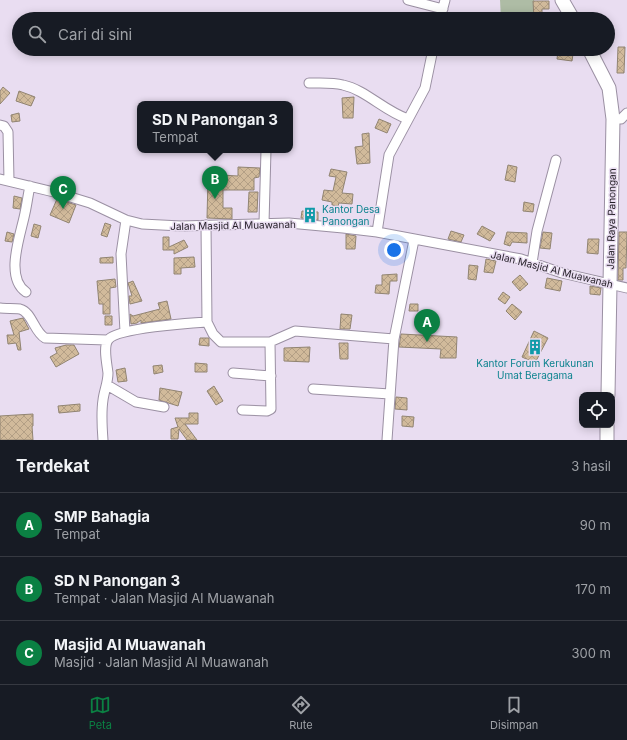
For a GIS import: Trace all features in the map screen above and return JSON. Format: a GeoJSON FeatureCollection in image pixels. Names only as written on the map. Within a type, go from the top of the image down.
{"type":"FeatureCollection","features":[{"type":"Feature","properties":{"kind":"main road"},"geometry":{"type":"LineString","coordinates":[[562,0],[569,12]]}},
{"type":"Feature","properties":{"kind":"main road","name":"Jalan Raya Panongan"},"geometry":{"type":"LineString","coordinates":[[593,56],[622,118],[610,284],[608,392]]}},
{"type":"Feature","properties":{"kind":"main road"},"geometry":{"type":"LineString","coordinates":[[607,428],[607,440]]}},
{"type":"Feature","properties":{"kind":"street"},"geometry":{"type":"LineString","coordinates":[[408,0],[444,4]]}},
{"type":"Feature","properties":{"kind":"street"},"geometry":{"type":"LineString","coordinates":[[378,232],[389,155],[425,88],[432,56]]}},
{"type":"Feature","properties":{"kind":"street"},"geometry":{"type":"LineString","coordinates":[[309,83],[344,85],[358,91],[389,112],[408,119]]}},
{"type":"Feature","properties":{"kind":"street"},"geometry":{"type":"LineString","coordinates":[[0,124],[4,126],[8,132],[4,180]]}},
{"type":"Feature","properties":{"kind":"street"},"geometry":{"type":"LineString","coordinates":[[264,223],[266,153]]}},
{"type":"Feature","properties":{"kind":"street"},"geometry":{"type":"LineString","coordinates":[[532,263],[537,231],[556,160]]}},
{"type":"Feature","properties":{"kind":"street","name":"Jalan Masjid Al Muawanah"},"geometry":{"type":"LineString","coordinates":[[4,180],[90,203],[126,220],[162,226],[289,223],[378,232],[532,263],[562,273],[627,288]]}},
{"type":"Feature","properties":{"kind":"street"},"geometry":{"type":"LineString","coordinates":[[26,292],[22,289],[15,270],[16,250],[30,186]]}},
{"type":"Feature","properties":{"kind":"street"},"geometry":{"type":"LineString","coordinates":[[125,332],[121,254],[126,220]]}},
{"type":"Feature","properties":{"kind":"street"},"geometry":{"type":"LineString","coordinates":[[206,225],[207,322],[213,334],[222,342],[270,342],[295,331],[394,339]]}},
{"type":"Feature","properties":{"kind":"street"},"geometry":{"type":"LineString","coordinates":[[387,440],[394,339],[414,240]]}},
{"type":"Feature","properties":{"kind":"street"},"geometry":{"type":"LineString","coordinates":[[0,308],[20,309],[26,312],[39,335],[45,338],[107,340],[125,332],[177,324],[207,322]]}},
{"type":"Feature","properties":{"kind":"street"},"geometry":{"type":"LineString","coordinates":[[103,440],[103,400],[107,385],[107,340]]}},
{"type":"Feature","properties":{"kind":"street"},"geometry":{"type":"LineString","coordinates":[[242,410],[267,411],[271,409],[270,342]]}},
{"type":"Feature","properties":{"kind":"street"},"geometry":{"type":"LineString","coordinates":[[233,373],[271,376]]}},
{"type":"Feature","properties":{"kind":"street"},"geometry":{"type":"LineString","coordinates":[[107,385],[136,402],[164,407]]}},
{"type":"Feature","properties":{"kind":"street"},"geometry":{"type":"LineString","coordinates":[[313,389],[390,394]]}},
{"type":"Feature","properties":{"kind":"green space"},"geometry":{"type":"Polygon","coordinates":[[[500,0],[534,0],[535,12],[501,12],[500,0]]]}},
{"type":"Feature","properties":{"kind":"building"},"geometry":{"type":"Polygon","coordinates":[[[533,1],[549,1],[549,9],[542,9],[542,12],[534,12],[533,1]]]}},
{"type":"Feature","properties":{"kind":"building"},"geometry":{"type":"Polygon","coordinates":[[[618,47],[625,47],[624,73],[617,73],[618,47]]]}},
{"type":"Feature","properties":{"kind":"building"},"geometry":{"type":"Polygon","coordinates":[[[557,56],[573,56],[572,61],[557,59],[557,56]]]}},
{"type":"Feature","properties":{"kind":"building"},"geometry":{"type":"Polygon","coordinates":[[[3,87],[10,93],[0,104],[0,91],[3,87]]]}},
{"type":"Feature","properties":{"kind":"building"},"geometry":{"type":"Polygon","coordinates":[[[19,91],[35,97],[31,106],[16,101],[19,91]]]}},
{"type":"Feature","properties":{"kind":"building"},"geometry":{"type":"Polygon","coordinates":[[[354,97],[353,118],[343,118],[342,98],[354,97]]]}},
{"type":"Feature","properties":{"kind":"building"},"geometry":{"type":"Polygon","coordinates":[[[19,113],[20,121],[12,122],[11,115],[19,113]]]}},
{"type":"Feature","properties":{"kind":"building"},"geometry":{"type":"Polygon","coordinates":[[[379,119],[391,124],[387,133],[375,128],[379,119]]]}},
{"type":"Feature","properties":{"kind":"building"},"geometry":{"type":"Polygon","coordinates":[[[369,133],[370,163],[357,164],[355,147],[363,146],[362,134],[369,133]]]}},
{"type":"Feature","properties":{"kind":"building"},"geometry":{"type":"Polygon","coordinates":[[[508,165],[517,167],[515,182],[505,180],[508,165]]]}},
{"type":"Feature","properties":{"kind":"building"},"geometry":{"type":"Polygon","coordinates":[[[238,167],[260,168],[259,177],[254,178],[254,190],[223,190],[223,208],[232,208],[232,219],[207,218],[208,179],[220,179],[221,175],[238,176],[238,167]]]}},
{"type":"Feature","properties":{"kind":"building"},"geometry":{"type":"Polygon","coordinates":[[[331,169],[347,172],[342,193],[353,194],[352,204],[339,203],[338,206],[332,205],[332,202],[322,200],[324,190],[333,191],[336,177],[329,176],[331,169]]]}},
{"type":"Feature","properties":{"kind":"building"},"geometry":{"type":"Polygon","coordinates":[[[249,192],[258,192],[257,212],[248,212],[249,192]]]}},
{"type":"Feature","properties":{"kind":"building"},"geometry":{"type":"Polygon","coordinates":[[[14,196],[22,198],[20,209],[13,208],[14,196]]]}},
{"type":"Feature","properties":{"kind":"building"},"geometry":{"type":"Polygon","coordinates":[[[57,199],[76,205],[69,223],[50,215],[57,199]]]}},
{"type":"Feature","properties":{"kind":"building"},"geometry":{"type":"Polygon","coordinates":[[[524,202],[534,204],[533,212],[523,211],[524,202]]]}},
{"type":"Feature","properties":{"kind":"building","name":"Kantor Desa Panongan"},"geometry":{"type":"Polygon","coordinates":[[[302,211],[318,212],[318,220],[301,218],[302,211]]]}},
{"type":"Feature","properties":{"kind":"building"},"geometry":{"type":"Polygon","coordinates":[[[105,223],[111,225],[107,237],[101,235],[105,223]]]}},
{"type":"Feature","properties":{"kind":"building"},"geometry":{"type":"Polygon","coordinates":[[[34,224],[41,226],[38,238],[31,236],[34,224]]]}},
{"type":"Feature","properties":{"kind":"building"},"geometry":{"type":"Polygon","coordinates":[[[482,226],[495,233],[490,241],[477,234],[482,226]]]}},
{"type":"Feature","properties":{"kind":"building"},"geometry":{"type":"Polygon","coordinates":[[[451,231],[464,235],[461,242],[448,239],[451,231]]]}},
{"type":"Feature","properties":{"kind":"building"},"geometry":{"type":"Polygon","coordinates":[[[7,232],[14,234],[12,242],[5,241],[7,232]]]}},
{"type":"Feature","properties":{"kind":"building"},"geometry":{"type":"Polygon","coordinates":[[[507,232],[527,233],[527,243],[512,242],[510,246],[504,244],[507,232]]]}},
{"type":"Feature","properties":{"kind":"building"},"geometry":{"type":"Polygon","coordinates":[[[543,232],[552,233],[550,249],[540,248],[543,232]]]}},
{"type":"Feature","properties":{"kind":"building"},"geometry":{"type":"Polygon","coordinates":[[[619,232],[627,232],[626,268],[623,268],[623,280],[618,280],[619,232]]]}},
{"type":"Feature","properties":{"kind":"building"},"geometry":{"type":"Polygon","coordinates":[[[346,234],[356,236],[355,249],[346,249],[346,234]]]}},
{"type":"Feature","properties":{"kind":"building"},"geometry":{"type":"Polygon","coordinates":[[[163,237],[169,237],[169,247],[184,240],[188,247],[174,254],[174,250],[163,250],[163,237]]]}},
{"type":"Feature","properties":{"kind":"building"},"geometry":{"type":"Polygon","coordinates":[[[588,239],[599,239],[598,254],[587,253],[588,239]]]}},
{"type":"Feature","properties":{"kind":"building"},"geometry":{"type":"Polygon","coordinates":[[[113,257],[113,263],[100,263],[100,258],[113,257]]]}},
{"type":"Feature","properties":{"kind":"building"},"geometry":{"type":"Polygon","coordinates":[[[194,257],[195,267],[181,268],[181,274],[174,274],[174,258],[194,257]]]}},
{"type":"Feature","properties":{"kind":"building"},"geometry":{"type":"Polygon","coordinates":[[[486,259],[496,261],[493,273],[484,272],[486,259]]]}},
{"type":"Feature","properties":{"kind":"building"},"geometry":{"type":"Polygon","coordinates":[[[469,265],[478,266],[476,280],[468,279],[469,265]]]}},
{"type":"Feature","properties":{"kind":"building"},"geometry":{"type":"Polygon","coordinates":[[[397,274],[397,281],[390,281],[389,294],[375,293],[376,285],[382,285],[382,275],[397,274]]]}},
{"type":"Feature","properties":{"kind":"building"},"geometry":{"type":"Polygon","coordinates":[[[520,275],[528,284],[520,291],[512,282],[520,275]]]}},
{"type":"Feature","properties":{"kind":"building"},"geometry":{"type":"Polygon","coordinates":[[[547,278],[562,281],[560,291],[545,288],[547,278]]]}},
{"type":"Feature","properties":{"kind":"building"},"geometry":{"type":"Polygon","coordinates":[[[115,279],[116,287],[110,288],[110,314],[103,314],[103,304],[99,304],[97,281],[115,279]]]}},
{"type":"Feature","properties":{"kind":"building"},"geometry":{"type":"Polygon","coordinates":[[[133,281],[142,301],[130,304],[129,296],[132,296],[128,283],[133,281]]]}},
{"type":"Feature","properties":{"kind":"building"},"geometry":{"type":"Polygon","coordinates":[[[590,286],[601,288],[600,295],[590,294],[590,286]]]}},
{"type":"Feature","properties":{"kind":"building"},"geometry":{"type":"Polygon","coordinates":[[[503,292],[510,297],[505,304],[498,299],[503,292]]]}},
{"type":"Feature","properties":{"kind":"building"},"geometry":{"type":"Polygon","coordinates":[[[167,301],[171,319],[141,323],[141,320],[137,323],[131,324],[130,314],[133,316],[160,309],[158,303],[167,301]]]}},
{"type":"Feature","properties":{"kind":"building"},"geometry":{"type":"Polygon","coordinates":[[[410,304],[418,304],[418,311],[409,311],[410,304]]]}},
{"type":"Feature","properties":{"kind":"building"},"geometry":{"type":"Polygon","coordinates":[[[512,304],[522,312],[515,320],[506,311],[512,304]]]}},
{"type":"Feature","properties":{"kind":"building"},"geometry":{"type":"Polygon","coordinates":[[[341,314],[352,315],[350,329],[340,329],[341,314]]]}},
{"type":"Feature","properties":{"kind":"building"},"geometry":{"type":"Polygon","coordinates":[[[105,316],[112,316],[112,325],[105,325],[105,316]]]}},
{"type":"Feature","properties":{"kind":"building"},"geometry":{"type":"Polygon","coordinates":[[[23,318],[29,329],[19,332],[21,350],[18,350],[16,343],[8,344],[7,335],[14,335],[10,321],[23,318]]]}},
{"type":"Feature","properties":{"kind":"building","name":"Kantor Forum Kerukunan Umat Beragama"},"geometry":{"type":"Polygon","coordinates":[[[534,331],[548,338],[535,363],[522,357],[534,331]]]}},
{"type":"Feature","properties":{"kind":"building"},"geometry":{"type":"Polygon","coordinates":[[[401,334],[457,337],[456,358],[440,358],[441,349],[399,347],[401,334]]]}},
{"type":"Feature","properties":{"kind":"building"},"geometry":{"type":"Polygon","coordinates":[[[200,338],[209,338],[209,346],[199,345],[200,338]]]}},
{"type":"Feature","properties":{"kind":"building"},"geometry":{"type":"Polygon","coordinates":[[[339,343],[348,343],[348,359],[340,359],[339,343]]]}},
{"type":"Feature","properties":{"kind":"building"},"geometry":{"type":"Polygon","coordinates":[[[66,345],[74,345],[79,354],[56,367],[50,357],[57,353],[55,348],[66,345]]]}},
{"type":"Feature","properties":{"kind":"building"},"geometry":{"type":"Polygon","coordinates":[[[310,347],[309,362],[284,361],[284,348],[310,347]]]}},
{"type":"Feature","properties":{"kind":"building"},"geometry":{"type":"Polygon","coordinates":[[[195,363],[207,364],[207,372],[195,372],[195,363]]]}},
{"type":"Feature","properties":{"kind":"building"},"geometry":{"type":"Polygon","coordinates":[[[162,365],[163,372],[154,374],[153,366],[162,365]]]}},
{"type":"Feature","properties":{"kind":"building"},"geometry":{"type":"Polygon","coordinates":[[[125,368],[127,381],[118,382],[116,370],[125,368]]]}},
{"type":"Feature","properties":{"kind":"building"},"geometry":{"type":"Polygon","coordinates":[[[214,386],[223,401],[216,405],[207,391],[214,386]]]}},
{"type":"Feature","properties":{"kind":"building"},"geometry":{"type":"Polygon","coordinates":[[[160,388],[182,392],[178,406],[159,400],[160,388]]]}},
{"type":"Feature","properties":{"kind":"building"},"geometry":{"type":"Polygon","coordinates":[[[396,397],[407,398],[407,410],[395,409],[396,397]]]}},
{"type":"Feature","properties":{"kind":"building"},"geometry":{"type":"Polygon","coordinates":[[[80,404],[80,411],[59,413],[58,406],[80,404]]]}},
{"type":"Feature","properties":{"kind":"building"},"geometry":{"type":"Polygon","coordinates":[[[189,413],[198,413],[198,424],[185,424],[197,440],[187,440],[179,429],[178,439],[171,439],[171,429],[178,427],[175,418],[189,418],[189,413]]]}},
{"type":"Feature","properties":{"kind":"building"},"geometry":{"type":"Polygon","coordinates":[[[33,414],[33,440],[0,440],[0,416],[33,414]]]}},
{"type":"Feature","properties":{"kind":"building"},"geometry":{"type":"Polygon","coordinates":[[[402,416],[414,417],[413,427],[402,426],[402,416]]]}},
{"type":"Feature","properties":{"kind":"place","name":"SD N Panongan 3"},"geometry":{"type":"Point","coordinates":[215,199]}},
{"type":"Feature","properties":{"kind":"place","name":"Masjid Al Muawanah"},"geometry":{"type":"Point","coordinates":[63,209]}},
{"type":"Feature","properties":{"kind":"place","name":"Kantor Desa Panongan"},"geometry":{"type":"Point","coordinates":[310,215]}},
{"type":"Feature","properties":{"kind":"place","name":"SMP Bahagia"},"geometry":{"type":"Point","coordinates":[427,342]}},
{"type":"Feature","properties":{"kind":"place","name":"Kantor Forum Kerukunan Umat Beragama"},"geometry":{"type":"Point","coordinates":[535,347]}}]}
